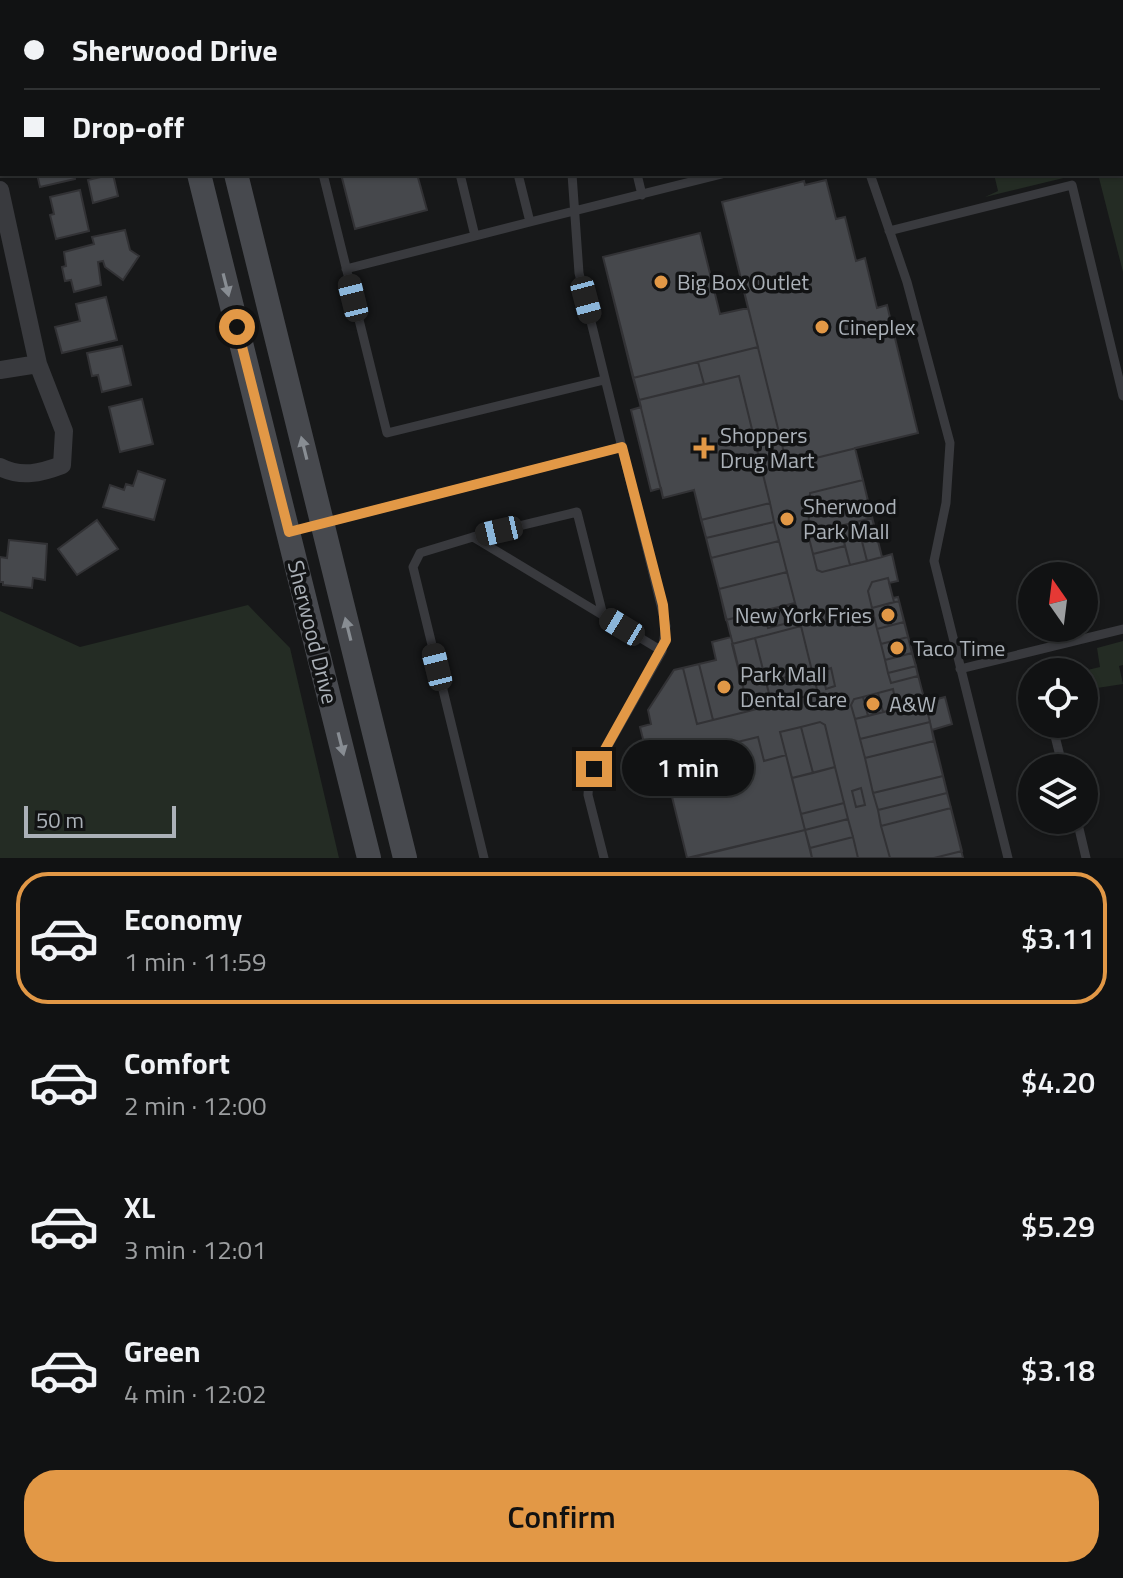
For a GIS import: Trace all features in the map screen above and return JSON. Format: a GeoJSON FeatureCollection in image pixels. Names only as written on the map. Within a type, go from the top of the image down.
{"type":"FeatureCollection","features":[{"type":"Feature","properties":{"kind":"main road"},"geometry":{"type":"LineString","coordinates":[[193,176],[207,209]]}},
{"type":"Feature","properties":{"kind":"main road","name":"Sherwood Drive"},"geometry":{"type":"LineString","coordinates":[[199,176],[369,858]]}},
{"type":"Feature","properties":{"kind":"main road","name":"Sherwood Drive"},"geometry":{"type":"LineString","coordinates":[[238,177],[405,858]]}},
{"type":"Feature","properties":{"kind":"street"},"geometry":{"type":"LineString","coordinates":[[0,190],[38,364],[64,431],[62,465],[40,474],[12,473],[0,467]]}},
{"type":"Feature","properties":{"kind":"street"},"geometry":{"type":"LineString","coordinates":[[0,370],[38,364]]}},
{"type":"Feature","properties":{"kind":"lane"},"geometry":{"type":"LineString","coordinates":[[323,176],[387,433],[604,380]]}},
{"type":"Feature","properties":{"kind":"lane"},"geometry":{"type":"LineString","coordinates":[[460,176],[475,236]]}},
{"type":"Feature","properties":{"kind":"lane"},"geometry":{"type":"LineString","coordinates":[[518,176],[530,222]]}},
{"type":"Feature","properties":{"kind":"lane"},"geometry":{"type":"LineString","coordinates":[[572,176],[579,273],[666,626],[662,651],[589,779],[588,795],[604,858]]}},
{"type":"Feature","properties":{"kind":"lane"},"geometry":{"type":"LineString","coordinates":[[637,176],[642,195]]}},
{"type":"Feature","properties":{"kind":"lane"},"geometry":{"type":"LineString","coordinates":[[346,269],[714,176]]}},
{"type":"Feature","properties":{"kind":"lane"},"geometry":{"type":"LineString","coordinates":[[871,176],[907,282],[950,443],[946,503],[934,561],[1008,858]]}},
{"type":"Feature","properties":{"kind":"lane"},"geometry":{"type":"LineString","coordinates":[[889,231],[1072,185],[1123,396]]}},
{"type":"Feature","properties":{"kind":"lane"},"geometry":{"type":"LineString","coordinates":[[289,532],[622,447]]}},
{"type":"Feature","properties":{"kind":"lane"},"geometry":{"type":"LineString","coordinates":[[484,858],[413,567],[420,553],[577,512],[603,615]]}},
{"type":"Feature","properties":{"kind":"lane"},"geometry":{"type":"LineString","coordinates":[[473,537],[662,651]]}},
{"type":"Feature","properties":{"kind":"lane"},"geometry":{"type":"LineString","coordinates":[[960,669],[1123,629]]}},
{"type":"Feature","properties":{"kind":"lane"},"geometry":{"type":"LineString","coordinates":[[1080,834],[1086,858]]}},
{"type":"Feature","properties":{"kind":"shaded area"},"geometry":{"type":"Polygon","coordinates":[[[994,176],[1072,176],[985,197],[998,191],[994,176]]]}},
{"type":"Feature","properties":{"kind":"shaded area"},"geometry":{"type":"Polygon","coordinates":[[[1099,176],[1123,176],[1123,272],[1099,176]]]}},
{"type":"Feature","properties":{"kind":"shaded area"},"geometry":{"type":"Polygon","coordinates":[[[248,605],[290,648],[339,858],[0,858],[0,611],[80,647],[248,605]]]}},
{"type":"Feature","properties":{"kind":"shaded area"},"geometry":{"type":"Polygon","coordinates":[[[1123,641],[1123,665],[1119,666],[1123,684],[1098,688],[1100,667],[1097,648],[1123,641]]]}},
{"type":"Feature","properties":{"kind":"building"},"geometry":{"type":"Polygon","coordinates":[[[37,176],[74,176],[75,179],[40,187],[37,176]]]}},
{"type":"Feature","properties":{"kind":"building"},"geometry":{"type":"Polygon","coordinates":[[[113,176],[118,196],[93,203],[88,180],[113,176]]]}},
{"type":"Feature","properties":{"kind":"building"},"geometry":{"type":"Polygon","coordinates":[[[342,176],[418,176],[427,210],[355,229],[342,176]]]}},
{"type":"Feature","properties":{"kind":"building","name":"Sherwood Park Mall"},"geometry":{"type":"Polygon","coordinates":[[[826,180],[836,219],[845,217],[856,261],[865,258],[877,308],[887,305],[918,433],[855,448],[882,557],[892,554],[898,581],[889,583],[893,598],[898,597],[925,702],[945,697],[952,724],[932,730],[963,858],[687,858],[663,760],[649,763],[640,727],[651,724],[648,710],[674,670],[716,660],[712,642],[731,637],[694,490],[663,498],[661,488],[651,491],[631,410],[641,407],[603,257],[700,233],[720,314],[748,308],[722,202],[804,181],[805,185],[826,180]]]}},
{"type":"Feature","properties":{"kind":"building","name":"Cineplex"},"geometry":{"type":"Polygon","coordinates":[[[826,180],[836,219],[845,217],[856,261],[865,258],[877,308],[887,305],[918,433],[787,465],[722,202],[804,181],[805,185],[826,180]]]}},
{"type":"Feature","properties":{"kind":"building"},"geometry":{"type":"Polygon","coordinates":[[[80,190],[89,231],[56,239],[50,215],[54,214],[50,197],[80,190]]]}},
{"type":"Feature","properties":{"kind":"building"},"geometry":{"type":"Polygon","coordinates":[[[125,230],[130,250],[139,256],[123,280],[105,267],[103,261],[98,262],[101,285],[74,292],[71,280],[65,281],[62,267],[66,266],[64,252],[94,244],[92,237],[125,230]]]}},
{"type":"Feature","properties":{"kind":"building","name":"Big Box Outlet"},"geometry":{"type":"Polygon","coordinates":[[[700,233],[720,314],[748,308],[758,347],[633,378],[603,257],[700,233]]]}},
{"type":"Feature","properties":{"kind":"building"},"geometry":{"type":"Polygon","coordinates":[[[106,297],[117,340],[62,353],[55,327],[80,321],[76,304],[106,297]]]}},
{"type":"Feature","properties":{"kind":"building"},"geometry":{"type":"Polygon","coordinates":[[[122,346],[131,385],[102,392],[98,375],[92,376],[87,353],[122,346]]]}},
{"type":"Feature","properties":{"kind":"building"},"geometry":{"type":"Polygon","coordinates":[[[698,362],[704,384],[639,400],[633,378],[698,362]]]}},
{"type":"Feature","properties":{"kind":"building","name":"Shoppers Drug Mart"},"geometry":{"type":"Polygon","coordinates":[[[739,376],[770,503],[701,520],[694,490],[663,498],[639,400],[739,376]]]}},
{"type":"Feature","properties":{"kind":"building"},"geometry":{"type":"Polygon","coordinates":[[[142,399],[153,444],[120,452],[109,407],[142,399]]]}},
{"type":"Feature","properties":{"kind":"building"},"geometry":{"type":"Polygon","coordinates":[[[138,471],[165,480],[154,520],[103,507],[110,485],[124,490],[126,484],[133,486],[138,471]]]}},
{"type":"Feature","properties":{"kind":"building"},"geometry":{"type":"Polygon","coordinates":[[[863,480],[872,518],[808,534],[810,493],[863,480]]]}},
{"type":"Feature","properties":{"kind":"building"},"geometry":{"type":"Polygon","coordinates":[[[770,503],[774,522],[706,538],[701,520],[770,503]]]}},
{"type":"Feature","properties":{"kind":"building"},"geometry":{"type":"Polygon","coordinates":[[[872,518],[882,557],[867,561],[857,522],[872,518]]]}},
{"type":"Feature","properties":{"kind":"building"},"geometry":{"type":"Polygon","coordinates":[[[97,520],[118,549],[77,575],[58,549],[97,520]]]}},
{"type":"Feature","properties":{"kind":"building"},"geometry":{"type":"Polygon","coordinates":[[[774,522],[779,541],[711,558],[706,538],[774,522]]]}},
{"type":"Feature","properties":{"kind":"building"},"geometry":{"type":"Polygon","coordinates":[[[857,522],[867,561],[850,565],[840,526],[857,522]]]}},
{"type":"Feature","properties":{"kind":"building"},"geometry":{"type":"Polygon","coordinates":[[[840,526],[845,546],[813,554],[808,534],[840,526]]]}},
{"type":"Feature","properties":{"kind":"building"},"geometry":{"type":"Polygon","coordinates":[[[9,540],[47,544],[45,580],[33,578],[32,588],[0,582],[0,557],[7,558],[9,540]]]}},
{"type":"Feature","properties":{"kind":"building"},"geometry":{"type":"Polygon","coordinates":[[[779,541],[787,572],[719,589],[711,558],[779,541]]]}},
{"type":"Feature","properties":{"kind":"building"},"geometry":{"type":"Polygon","coordinates":[[[845,546],[850,565],[822,572],[817,570],[813,554],[845,546]]]}},
{"type":"Feature","properties":{"kind":"building"},"geometry":{"type":"Polygon","coordinates":[[[787,572],[795,603],[726,620],[719,589],[787,572]]]}},
{"type":"Feature","properties":{"kind":"building"},"geometry":{"type":"Polygon","coordinates":[[[888,578],[894,602],[872,608],[868,591],[872,582],[888,578]]]}},
{"type":"Feature","properties":{"kind":"building","name":"New York Fries"},"geometry":{"type":"Polygon","coordinates":[[[899,601],[904,622],[877,629],[872,608],[899,601]]]}},
{"type":"Feature","properties":{"kind":"building"},"geometry":{"type":"Polygon","coordinates":[[[795,603],[800,620],[768,628],[764,611],[795,603]]]}},
{"type":"Feature","properties":{"kind":"building"},"geometry":{"type":"Polygon","coordinates":[[[904,622],[908,637],[881,644],[877,629],[904,622]]]}},
{"type":"Feature","properties":{"kind":"building"},"geometry":{"type":"Polygon","coordinates":[[[801,626],[812,671],[766,682],[755,638],[801,626]]]}},
{"type":"Feature","properties":{"kind":"building","name":"Park Mall Dental Care"},"geometry":{"type":"Polygon","coordinates":[[[731,637],[749,711],[713,720],[699,664],[716,660],[712,642],[731,637]]]}},
{"type":"Feature","properties":{"kind":"building","name":"Taco Time"},"geometry":{"type":"Polygon","coordinates":[[[908,637],[912,653],[885,660],[881,644],[908,637]]]}},
{"type":"Feature","properties":{"kind":"building"},"geometry":{"type":"Polygon","coordinates":[[[755,638],[772,705],[749,711],[732,644],[755,638]]]}},
{"type":"Feature","properties":{"kind":"building"},"geometry":{"type":"Polygon","coordinates":[[[912,653],[916,666],[888,673],[885,660],[912,653]]]}},
{"type":"Feature","properties":{"kind":"building"},"geometry":{"type":"Polygon","coordinates":[[[699,664],[713,720],[697,724],[683,668],[699,664]]]}},
{"type":"Feature","properties":{"kind":"building"},"geometry":{"type":"Polygon","coordinates":[[[916,666],[918,676],[891,683],[888,673],[916,666]]]}},
{"type":"Feature","properties":{"kind":"building"},"geometry":{"type":"Polygon","coordinates":[[[831,668],[835,686],[826,689],[822,671],[831,668]]]}},
{"type":"Feature","properties":{"kind":"building"},"geometry":{"type":"Polygon","coordinates":[[[812,671],[818,693],[772,705],[766,682],[812,671]]]}},
{"type":"Feature","properties":{"kind":"building"},"geometry":{"type":"Polygon","coordinates":[[[893,689],[897,709],[883,712],[878,693],[893,689]]]}},
{"type":"Feature","properties":{"kind":"building","name":"A&W"},"geometry":{"type":"Polygon","coordinates":[[[878,693],[883,712],[868,716],[863,697],[878,693]]]}},
{"type":"Feature","properties":{"kind":"building"},"geometry":{"type":"Polygon","coordinates":[[[863,697],[868,716],[855,719],[851,705],[854,699],[863,697]]]}},
{"type":"Feature","properties":{"kind":"building"},"geometry":{"type":"Polygon","coordinates":[[[925,702],[930,722],[860,739],[855,719],[925,702]]]}},
{"type":"Feature","properties":{"kind":"building"},"geometry":{"type":"Polygon","coordinates":[[[820,722],[825,725],[835,767],[813,773],[801,727],[820,722]]]}},
{"type":"Feature","properties":{"kind":"building"},"geometry":{"type":"Polygon","coordinates":[[[930,722],[934,741],[865,758],[860,739],[930,722]]]}},
{"type":"Feature","properties":{"kind":"building"},"geometry":{"type":"Polygon","coordinates":[[[801,727],[813,773],[792,778],[780,732],[801,727]]]}},
{"type":"Feature","properties":{"kind":"building"},"geometry":{"type":"Polygon","coordinates":[[[758,737],[764,761],[786,755],[805,830],[687,858],[663,760],[758,737]]]}},
{"type":"Feature","properties":{"kind":"building"},"geometry":{"type":"Polygon","coordinates":[[[934,741],[943,776],[873,793],[865,758],[934,741]]]}},
{"type":"Feature","properties":{"kind":"building"},"geometry":{"type":"Polygon","coordinates":[[[835,767],[844,803],[801,814],[792,778],[835,767]]]}},
{"type":"Feature","properties":{"kind":"building"},"geometry":{"type":"Polygon","coordinates":[[[943,776],[947,793],[878,810],[873,793],[943,776]]]}},
{"type":"Feature","properties":{"kind":"building"},"geometry":{"type":"Polygon","coordinates":[[[861,788],[865,805],[856,807],[852,791],[861,788]]]}},
{"type":"Feature","properties":{"kind":"building"},"geometry":{"type":"Polygon","coordinates":[[[947,793],[951,808],[881,826],[878,810],[947,793]]]}},
{"type":"Feature","properties":{"kind":"building"},"geometry":{"type":"Polygon","coordinates":[[[844,803],[848,819],[805,830],[801,814],[844,803]]]}},
{"type":"Feature","properties":{"kind":"building"},"geometry":{"type":"Polygon","coordinates":[[[951,808],[962,851],[934,858],[890,858],[881,826],[951,808]]]}},
{"type":"Feature","properties":{"kind":"building"},"geometry":{"type":"Polygon","coordinates":[[[848,819],[853,837],[810,848],[805,830],[848,819]]]}},
{"type":"Feature","properties":{"kind":"building"},"geometry":{"type":"Polygon","coordinates":[[[805,830],[812,858],[690,858],[805,830]]]}},
{"type":"Feature","properties":{"kind":"building"},"geometry":{"type":"Polygon","coordinates":[[[853,837],[858,858],[812,858],[810,848],[853,837]]]}},
{"type":"Feature","properties":{"kind":"place","name":"Big Box Outlet"},"geometry":{"type":"Point","coordinates":[661,282]}},
{"type":"Feature","properties":{"kind":"place","name":"Cineplex"},"geometry":{"type":"Point","coordinates":[822,327]}},
{"type":"Feature","properties":{"kind":"place","name":"Shoppers Drug Mart"},"geometry":{"type":"Point","coordinates":[704,448]}},
{"type":"Feature","properties":{"kind":"place","name":"Sherwood Park Mall"},"geometry":{"type":"Point","coordinates":[787,519]}},
{"type":"Feature","properties":{"kind":"place","name":"New York Fries"},"geometry":{"type":"Point","coordinates":[888,615]}},
{"type":"Feature","properties":{"kind":"place","name":"Taco Time"},"geometry":{"type":"Point","coordinates":[897,648]}},
{"type":"Feature","properties":{"kind":"place","name":"Park Mall Dental Care"},"geometry":{"type":"Point","coordinates":[724,687]}},
{"type":"Feature","properties":{"kind":"place","name":"A&W"},"geometry":{"type":"Point","coordinates":[873,704]}},
{"type":"Feature","properties":{"kind":"route"},"geometry":{"type":"LineString","coordinates":[[237,327],[289,532],[622,447],[663,605],[666,640],[594,769]]}}]}
